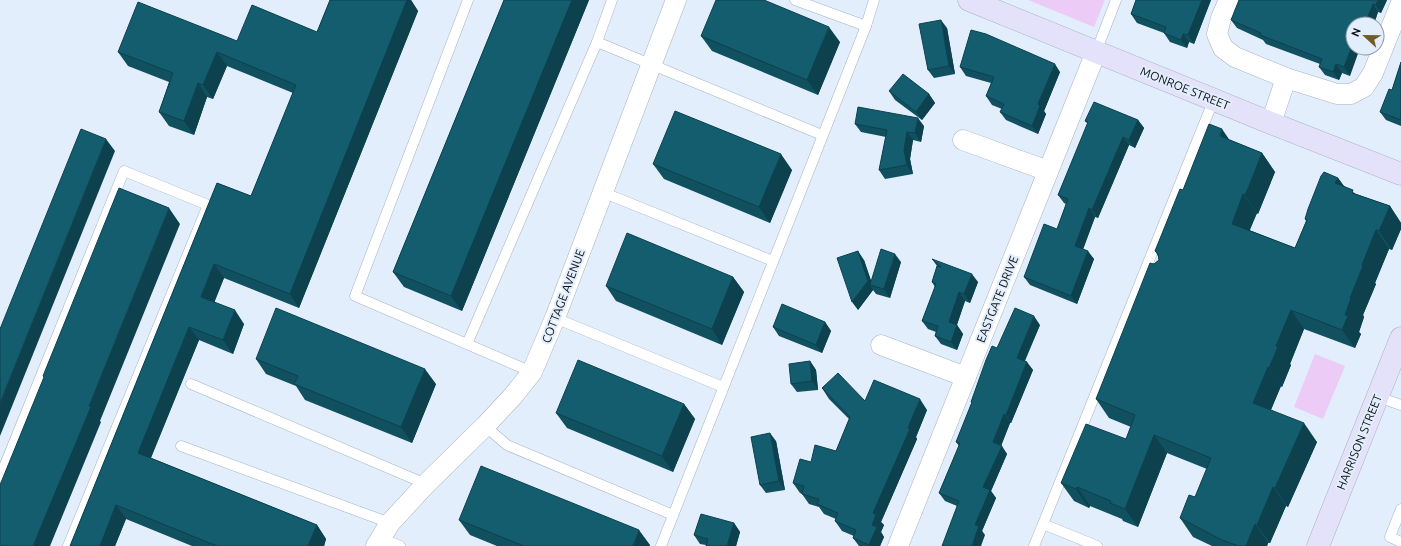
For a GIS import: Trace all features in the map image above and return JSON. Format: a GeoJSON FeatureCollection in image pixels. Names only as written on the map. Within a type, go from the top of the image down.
{"type":"FeatureCollection","features":[{"type":"Feature","properties":{"kind":"street","name":"COTTAGE AVENUE"},"geometry":{"type":"LineString","coordinates":[[382,536],[426,484],[485,426],[513,396],[532,372],[555,318],[676,0]]}},
{"type":"Feature","properties":{"kind":"street","name":"MONROE STREET"},"geometry":{"type":"LineString","coordinates":[[969,0],[1271,123],[1401,174]]}},
{"type":"Feature","properties":{"kind":"street"},"geometry":{"type":"LineString","coordinates":[[1228,0],[1217,34],[1223,48],[1235,57],[1286,78],[1337,94],[1351,94],[1364,88],[1373,73],[1401,3]]}},
{"type":"Feature","properties":{"kind":"street","name":"EASTGATE DRIVE"},"geometry":{"type":"LineString","coordinates":[[898,546],[1096,52]]}},
{"type":"Feature","properties":{"kind":"street"},"geometry":{"type":"LineString","coordinates":[[1271,123],[1286,78]]}},
{"type":"Feature","properties":{"kind":"street"},"geometry":{"type":"LineString","coordinates":[[963,140],[1048,171]]}},
{"type":"Feature","properties":{"kind":"street","name":"HARRISON STREET"},"geometry":{"type":"LineString","coordinates":[[1318,546],[1401,338]]}},
{"type":"Feature","properties":{"kind":"street"},"geometry":{"type":"LineString","coordinates":[[882,345],[966,377]]}},
{"type":"Feature","properties":{"kind":"lane"},"geometry":{"type":"LineString","coordinates":[[468,0],[355,296],[532,372]]}},
{"type":"Feature","properties":{"kind":"lane"},"geometry":{"type":"LineString","coordinates":[[467,344],[597,42],[612,0]]}},
{"type":"Feature","properties":{"kind":"lane"},"geometry":{"type":"LineString","coordinates":[[795,0],[866,26]]}},
{"type":"Feature","properties":{"kind":"lane"},"geometry":{"type":"LineString","coordinates":[[661,546],[772,261],[866,26],[874,0]]}},
{"type":"Feature","properties":{"kind":"lane"},"geometry":{"type":"LineString","coordinates":[[1096,52],[1116,0]]}},
{"type":"Feature","properties":{"kind":"lane"},"geometry":{"type":"LineString","coordinates":[[597,42],[822,136]]}},
{"type":"Feature","properties":{"kind":"lane"},"geometry":{"type":"LineString","coordinates":[[1034,546],[1149,269],[1214,100]]}},
{"type":"Feature","properties":{"kind":"lane"},"geometry":{"type":"LineString","coordinates":[[0,477],[124,171],[208,205],[68,546]]}},
{"type":"Feature","properties":{"kind":"lane"},"geometry":{"type":"LineString","coordinates":[[602,192],[772,261]]}},
{"type":"Feature","properties":{"kind":"lane"},"geometry":{"type":"LineString","coordinates":[[555,318],[723,387]]}},
{"type":"Feature","properties":{"kind":"lane"},"geometry":{"type":"LineString","coordinates":[[191,384],[426,484]]}},
{"type":"Feature","properties":{"kind":"lane"},"geometry":{"type":"LineString","coordinates":[[1378,397],[1401,405]]}},
{"type":"Feature","properties":{"kind":"lane"},"geometry":{"type":"LineString","coordinates":[[485,426],[507,445],[673,515]]}},
{"type":"Feature","properties":{"kind":"lane"},"geometry":{"type":"LineString","coordinates":[[181,446],[382,536],[400,546]]}},
{"type":"Feature","properties":{"kind":"lane"},"geometry":{"type":"LineString","coordinates":[[1401,508],[1390,537],[1401,542]]}},
{"type":"Feature","properties":{"kind":"lane"},"geometry":{"type":"LineString","coordinates":[[1043,524],[1097,546]]}},
{"type":"Feature","properties":{"kind":"shaded area"},"geometry":{"type":"Polygon","coordinates":[[[1028,0],[1105,0],[1094,27],[1028,0]]]}},
{"type":"Feature","properties":{"kind":"shaded area"},"geometry":{"type":"Polygon","coordinates":[[[1315,354],[1345,366],[1323,419],[1294,407],[1315,354]]]}},
{"type":"Feature","properties":{"kind":"building"},"geometry":{"type":"Polygon","coordinates":[[[330,0],[407,0],[290,294],[214,264],[201,297],[235,310],[223,340],[189,327],[138,453],[317,525],[308,546],[217,546],[116,505],[100,546],[70,546],[217,183],[251,196],[296,85],[217,52],[203,85],[198,83],[184,121],[159,112],[173,73],[118,52],[138,2],[237,41],[252,5],[317,32],[330,0]]]}},
{"type":"Feature","properties":{"kind":"building"},"geometry":{"type":"Polygon","coordinates":[[[504,0],[572,0],[451,296],[393,272],[504,0]]]}},
{"type":"Feature","properties":{"kind":"building"},"geometry":{"type":"Polygon","coordinates":[[[716,0],[764,0],[829,27],[807,80],[701,36],[716,0]]]}},
{"type":"Feature","properties":{"kind":"building"},"geometry":{"type":"Polygon","coordinates":[[[1136,0],[1202,0],[1188,35],[1183,34],[1181,40],[1164,33],[1166,27],[1131,14],[1136,0]]]}},
{"type":"Feature","properties":{"kind":"building"},"geometry":{"type":"Polygon","coordinates":[[[1239,0],[1378,0],[1376,5],[1373,4],[1368,16],[1345,16],[1345,56],[1348,56],[1344,67],[1336,64],[1333,72],[1319,67],[1322,59],[1260,35],[1261,33],[1231,20],[1239,0]]]}},
{"type":"Feature","properties":{"kind":"building"},"geometry":{"type":"Polygon","coordinates":[[[941,20],[949,66],[928,70],[919,24],[941,20]]]}},
{"type":"Feature","properties":{"kind":"building"},"geometry":{"type":"Polygon","coordinates":[[[971,30],[986,34],[1055,64],[1038,104],[1040,106],[1032,126],[1000,112],[1004,104],[986,96],[994,77],[960,67],[971,30]]]}},
{"type":"Feature","properties":{"kind":"building"},"geometry":{"type":"Polygon","coordinates":[[[1401,62],[1401,120],[1380,112],[1389,89],[1392,90],[1401,62]]]}},
{"type":"Feature","properties":{"kind":"building"},"geometry":{"type":"Polygon","coordinates":[[[903,74],[929,94],[916,112],[889,91],[903,74]]]}},
{"type":"Feature","properties":{"kind":"building"},"geometry":{"type":"Polygon","coordinates":[[[1094,102],[1138,120],[1129,140],[1123,137],[1092,210],[1089,208],[1075,246],[1088,251],[1071,296],[1024,277],[1044,224],[1057,229],[1068,199],[1058,195],[1088,122],[1085,121],[1094,102]]]}},
{"type":"Feature","properties":{"kind":"building"},"geometry":{"type":"Polygon","coordinates":[[[858,107],[918,118],[915,133],[907,132],[904,150],[907,165],[879,170],[887,130],[855,124],[858,107]]]}},
{"type":"Feature","properties":{"kind":"building"},"geometry":{"type":"Polygon","coordinates":[[[675,111],[781,154],[759,207],[653,164],[675,111]]]}},
{"type":"Feature","properties":{"kind":"building"},"geometry":{"type":"Polygon","coordinates":[[[1209,124],[1222,129],[1220,136],[1262,153],[1245,195],[1243,194],[1232,224],[1295,248],[1307,220],[1305,219],[1308,209],[1324,172],[1338,178],[1335,183],[1353,190],[1352,193],[1390,206],[1379,231],[1376,230],[1362,265],[1363,266],[1350,298],[1345,315],[1348,316],[1342,330],[1291,310],[1276,346],[1278,347],[1253,403],[1304,423],[1275,488],[1273,487],[1257,525],[1255,524],[1246,546],[1239,546],[1222,540],[1180,518],[1189,495],[1195,497],[1211,458],[1154,435],[1125,509],[1110,503],[1111,501],[1077,487],[1076,489],[1061,483],[1086,424],[1126,439],[1135,415],[1096,399],[1150,263],[1154,264],[1159,260],[1158,254],[1155,251],[1180,189],[1183,190],[1209,124]]]}},
{"type":"Feature","properties":{"kind":"building"},"geometry":{"type":"Polygon","coordinates":[[[81,129],[106,139],[0,403],[0,329],[81,129]]]}},
{"type":"Feature","properties":{"kind":"building"},"geometry":{"type":"Polygon","coordinates":[[[119,188],[169,208],[89,406],[91,407],[33,546],[0,546],[0,485],[119,188]]]}},
{"type":"Feature","properties":{"kind":"building"},"geometry":{"type":"Polygon","coordinates":[[[627,233],[733,277],[712,329],[606,286],[627,233]]]}},
{"type":"Feature","properties":{"kind":"building"},"geometry":{"type":"Polygon","coordinates":[[[881,249],[895,254],[884,289],[870,285],[881,249]]]}},
{"type":"Feature","properties":{"kind":"building"},"geometry":{"type":"Polygon","coordinates":[[[858,251],[868,281],[852,302],[837,258],[858,251]]]}},
{"type":"Feature","properties":{"kind":"building"},"geometry":{"type":"Polygon","coordinates":[[[932,259],[972,274],[964,294],[959,292],[949,322],[957,325],[951,342],[935,336],[938,326],[922,321],[936,284],[932,282],[937,266],[941,267],[932,259]]]}},
{"type":"Feature","properties":{"kind":"building"},"geometry":{"type":"Polygon","coordinates":[[[782,304],[825,322],[816,345],[773,327],[782,304]]]}},
{"type":"Feature","properties":{"kind":"building"},"geometry":{"type":"Polygon","coordinates":[[[276,308],[425,369],[401,427],[294,384],[298,376],[256,359],[276,308]]]}},
{"type":"Feature","properties":{"kind":"building"},"geometry":{"type":"Polygon","coordinates":[[[1015,308],[1034,316],[1017,358],[1027,362],[1006,415],[1004,414],[993,442],[1002,446],[983,487],[990,490],[975,525],[979,526],[972,546],[942,546],[959,501],[939,493],[960,443],[956,442],[972,402],[986,360],[992,346],[997,348],[1015,308]]]}},
{"type":"Feature","properties":{"kind":"building"},"geometry":{"type":"Polygon","coordinates":[[[578,360],[684,404],[662,456],[556,413],[578,360]]]}},
{"type":"Feature","properties":{"kind":"building"},"geometry":{"type":"Polygon","coordinates":[[[810,361],[812,381],[791,384],[789,364],[810,361]]]}},
{"type":"Feature","properties":{"kind":"building"},"geometry":{"type":"Polygon","coordinates":[[[838,373],[865,401],[874,380],[920,399],[908,428],[910,429],[873,513],[876,515],[872,525],[877,527],[869,545],[853,538],[856,530],[835,521],[838,513],[817,504],[819,499],[802,494],[804,486],[793,483],[800,459],[811,462],[815,445],[836,451],[850,417],[822,388],[838,373]]]}},
{"type":"Feature","properties":{"kind":"building"},"geometry":{"type":"Polygon","coordinates":[[[770,433],[779,481],[760,485],[751,437],[770,433]]]}},
{"type":"Feature","properties":{"kind":"building"},"geometry":{"type":"Polygon","coordinates":[[[481,466],[639,530],[633,546],[524,546],[459,520],[481,466]]]}},
{"type":"Feature","properties":{"kind":"building"},"geometry":{"type":"Polygon","coordinates":[[[701,514],[734,523],[727,546],[706,546],[708,539],[694,535],[701,514]]]}}]}
